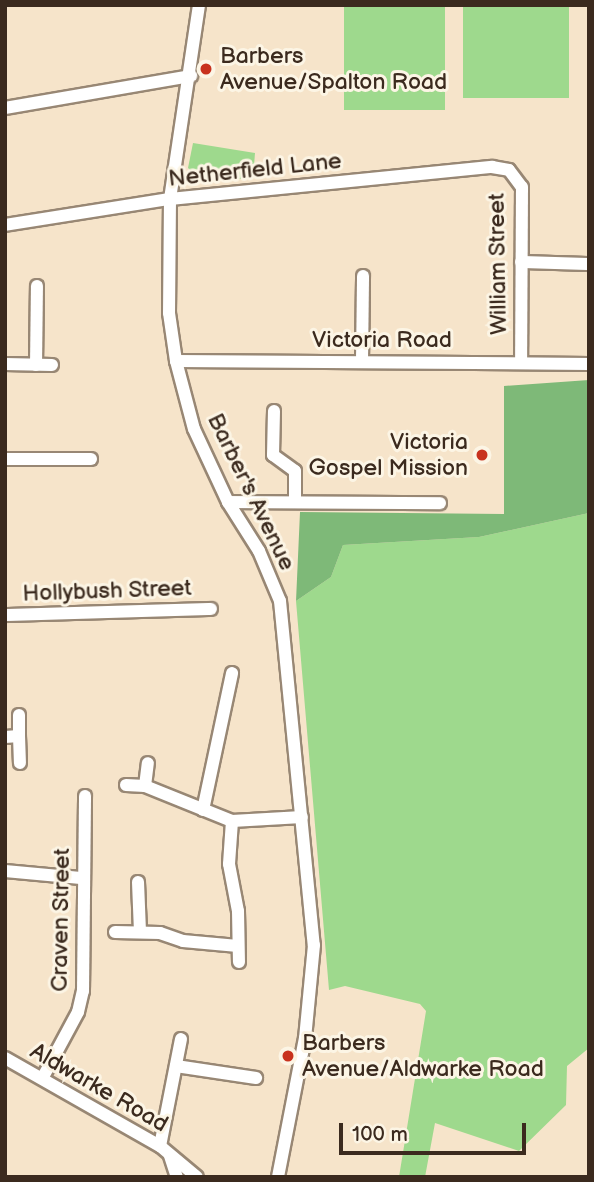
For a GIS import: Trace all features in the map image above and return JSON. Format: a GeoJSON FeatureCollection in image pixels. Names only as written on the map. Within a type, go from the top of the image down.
{"type":"FeatureCollection","features":[{"type":"Feature","properties":{"kind":"street","name":"Barber's Avenue"},"geometry":{"type":"LineString","coordinates":[[199,5],[191,76],[170,199],[170,313],[176,360],[194,429],[228,502],[259,551],[280,601],[314,945],[305,1038],[278,1170],[268,1177]]}},
{"type":"Feature","properties":{"kind":"street"},"geometry":{"type":"LineString","coordinates":[[5,108],[191,76]]}},
{"type":"Feature","properties":{"kind":"street","name":"Netherfield Lane"},"geometry":{"type":"LineString","coordinates":[[5,225],[170,199],[492,167],[509,170]]}},
{"type":"Feature","properties":{"kind":"street","name":"William Street"},"geometry":{"type":"LineString","coordinates":[[509,170],[522,187],[521,361]]}},
{"type":"Feature","properties":{"kind":"street"},"geometry":{"type":"LineString","coordinates":[[521,262],[589,264]]}},
{"type":"Feature","properties":{"kind":"street"},"geometry":{"type":"LineString","coordinates":[[362,361],[363,276]]}},
{"type":"Feature","properties":{"kind":"street"},"geometry":{"type":"LineString","coordinates":[[36,365],[37,286]]}},
{"type":"Feature","properties":{"kind":"street","name":"Victoria Road"},"geometry":{"type":"LineString","coordinates":[[176,360],[521,361],[589,364]]}},
{"type":"Feature","properties":{"kind":"street"},"geometry":{"type":"LineString","coordinates":[[5,364],[52,365]]}},
{"type":"Feature","properties":{"kind":"street"},"geometry":{"type":"LineString","coordinates":[[274,411],[273,455],[295,471],[295,502]]}},
{"type":"Feature","properties":{"kind":"street"},"geometry":{"type":"LineString","coordinates":[[5,458],[91,459]]}},
{"type":"Feature","properties":{"kind":"street"},"geometry":{"type":"LineString","coordinates":[[228,502],[439,503]]}},
{"type":"Feature","properties":{"kind":"street","name":"Hollybush Street"},"geometry":{"type":"LineString","coordinates":[[5,615],[211,609]]}},
{"type":"Feature","properties":{"kind":"street"},"geometry":{"type":"LineString","coordinates":[[202,810],[232,673]]}},
{"type":"Feature","properties":{"kind":"street"},"geometry":{"type":"LineString","coordinates":[[19,715],[19,763]]}},
{"type":"Feature","properties":{"kind":"street"},"geometry":{"type":"LineString","coordinates":[[5,737],[19,736]]}},
{"type":"Feature","properties":{"kind":"street"},"geometry":{"type":"LineString","coordinates":[[145,786],[148,763]]}},
{"type":"Feature","properties":{"kind":"street"},"geometry":{"type":"LineString","coordinates":[[126,785],[145,786],[232,821],[302,817]]}},
{"type":"Feature","properties":{"kind":"street","name":"Craven Street"},"geometry":{"type":"LineString","coordinates":[[43,1077],[78,1012],[83,991],[82,878],[85,796]]}},
{"type":"Feature","properties":{"kind":"street"},"geometry":{"type":"LineString","coordinates":[[232,821],[229,864],[238,911],[239,962]]}},
{"type":"Feature","properties":{"kind":"street"},"geometry":{"type":"LineString","coordinates":[[5,871],[82,878]]}},
{"type":"Feature","properties":{"kind":"street"},"geometry":{"type":"LineString","coordinates":[[138,882],[141,931]]}},
{"type":"Feature","properties":{"kind":"street"},"geometry":{"type":"LineString","coordinates":[[114,932],[141,931],[238,946]]}},
{"type":"Feature","properties":{"kind":"street"},"geometry":{"type":"LineString","coordinates":[[160,1146],[181,1039]]}},
{"type":"Feature","properties":{"kind":"street","name":"Aldwarke Road"},"geometry":{"type":"LineString","coordinates":[[5,1058],[43,1077],[160,1146],[197,1177]]}},
{"type":"Feature","properties":{"kind":"street"},"geometry":{"type":"LineString","coordinates":[[176,1066],[256,1077]]}},
{"type":"Feature","properties":{"kind":"street","name":"Aldwarke Road"},"geometry":{"type":"LineString","coordinates":[[170,1156],[177,1177]]}},
{"type":"Feature","properties":{"kind":"green space"},"geometry":{"type":"Polygon","coordinates":[[[344,5],[445,5],[445,110],[344,110],[344,5]]]}},
{"type":"Feature","properties":{"kind":"green space"},"geometry":{"type":"Polygon","coordinates":[[[463,5],[569,5],[569,98],[463,98],[463,5]]]}},
{"type":"Feature","properties":{"kind":"green space"},"geometry":{"type":"Polygon","coordinates":[[[193,143],[255,153],[253,178],[204,182],[188,168],[193,143]]]}},
{"type":"Feature","properties":{"kind":"green space"},"geometry":{"type":"Polygon","coordinates":[[[589,380],[589,513],[479,537],[343,545],[331,577],[296,601],[300,512],[504,514],[504,386],[589,380]]]}},
{"type":"Feature","properties":{"kind":"green space"},"geometry":{"type":"Polygon","coordinates":[[[589,513],[589,1048],[567,1066],[566,1105],[519,1151],[435,1123],[425,1177],[399,1177],[426,1011],[420,1004],[345,986],[329,990],[296,601],[331,577],[343,545],[479,537],[589,513]]]}},
{"type":"Feature","properties":{"kind":"place","name":"Barbers Avenue/Spalton Road"},"geometry":{"type":"Point","coordinates":[206,69]}},
{"type":"Feature","properties":{"kind":"place","name":"Victoria Gospel Mission"},"geometry":{"type":"Point","coordinates":[482,455]}},
{"type":"Feature","properties":{"kind":"place","name":"Barbers Avenue/Aldwarke Road"},"geometry":{"type":"Point","coordinates":[288,1056]}}]}
